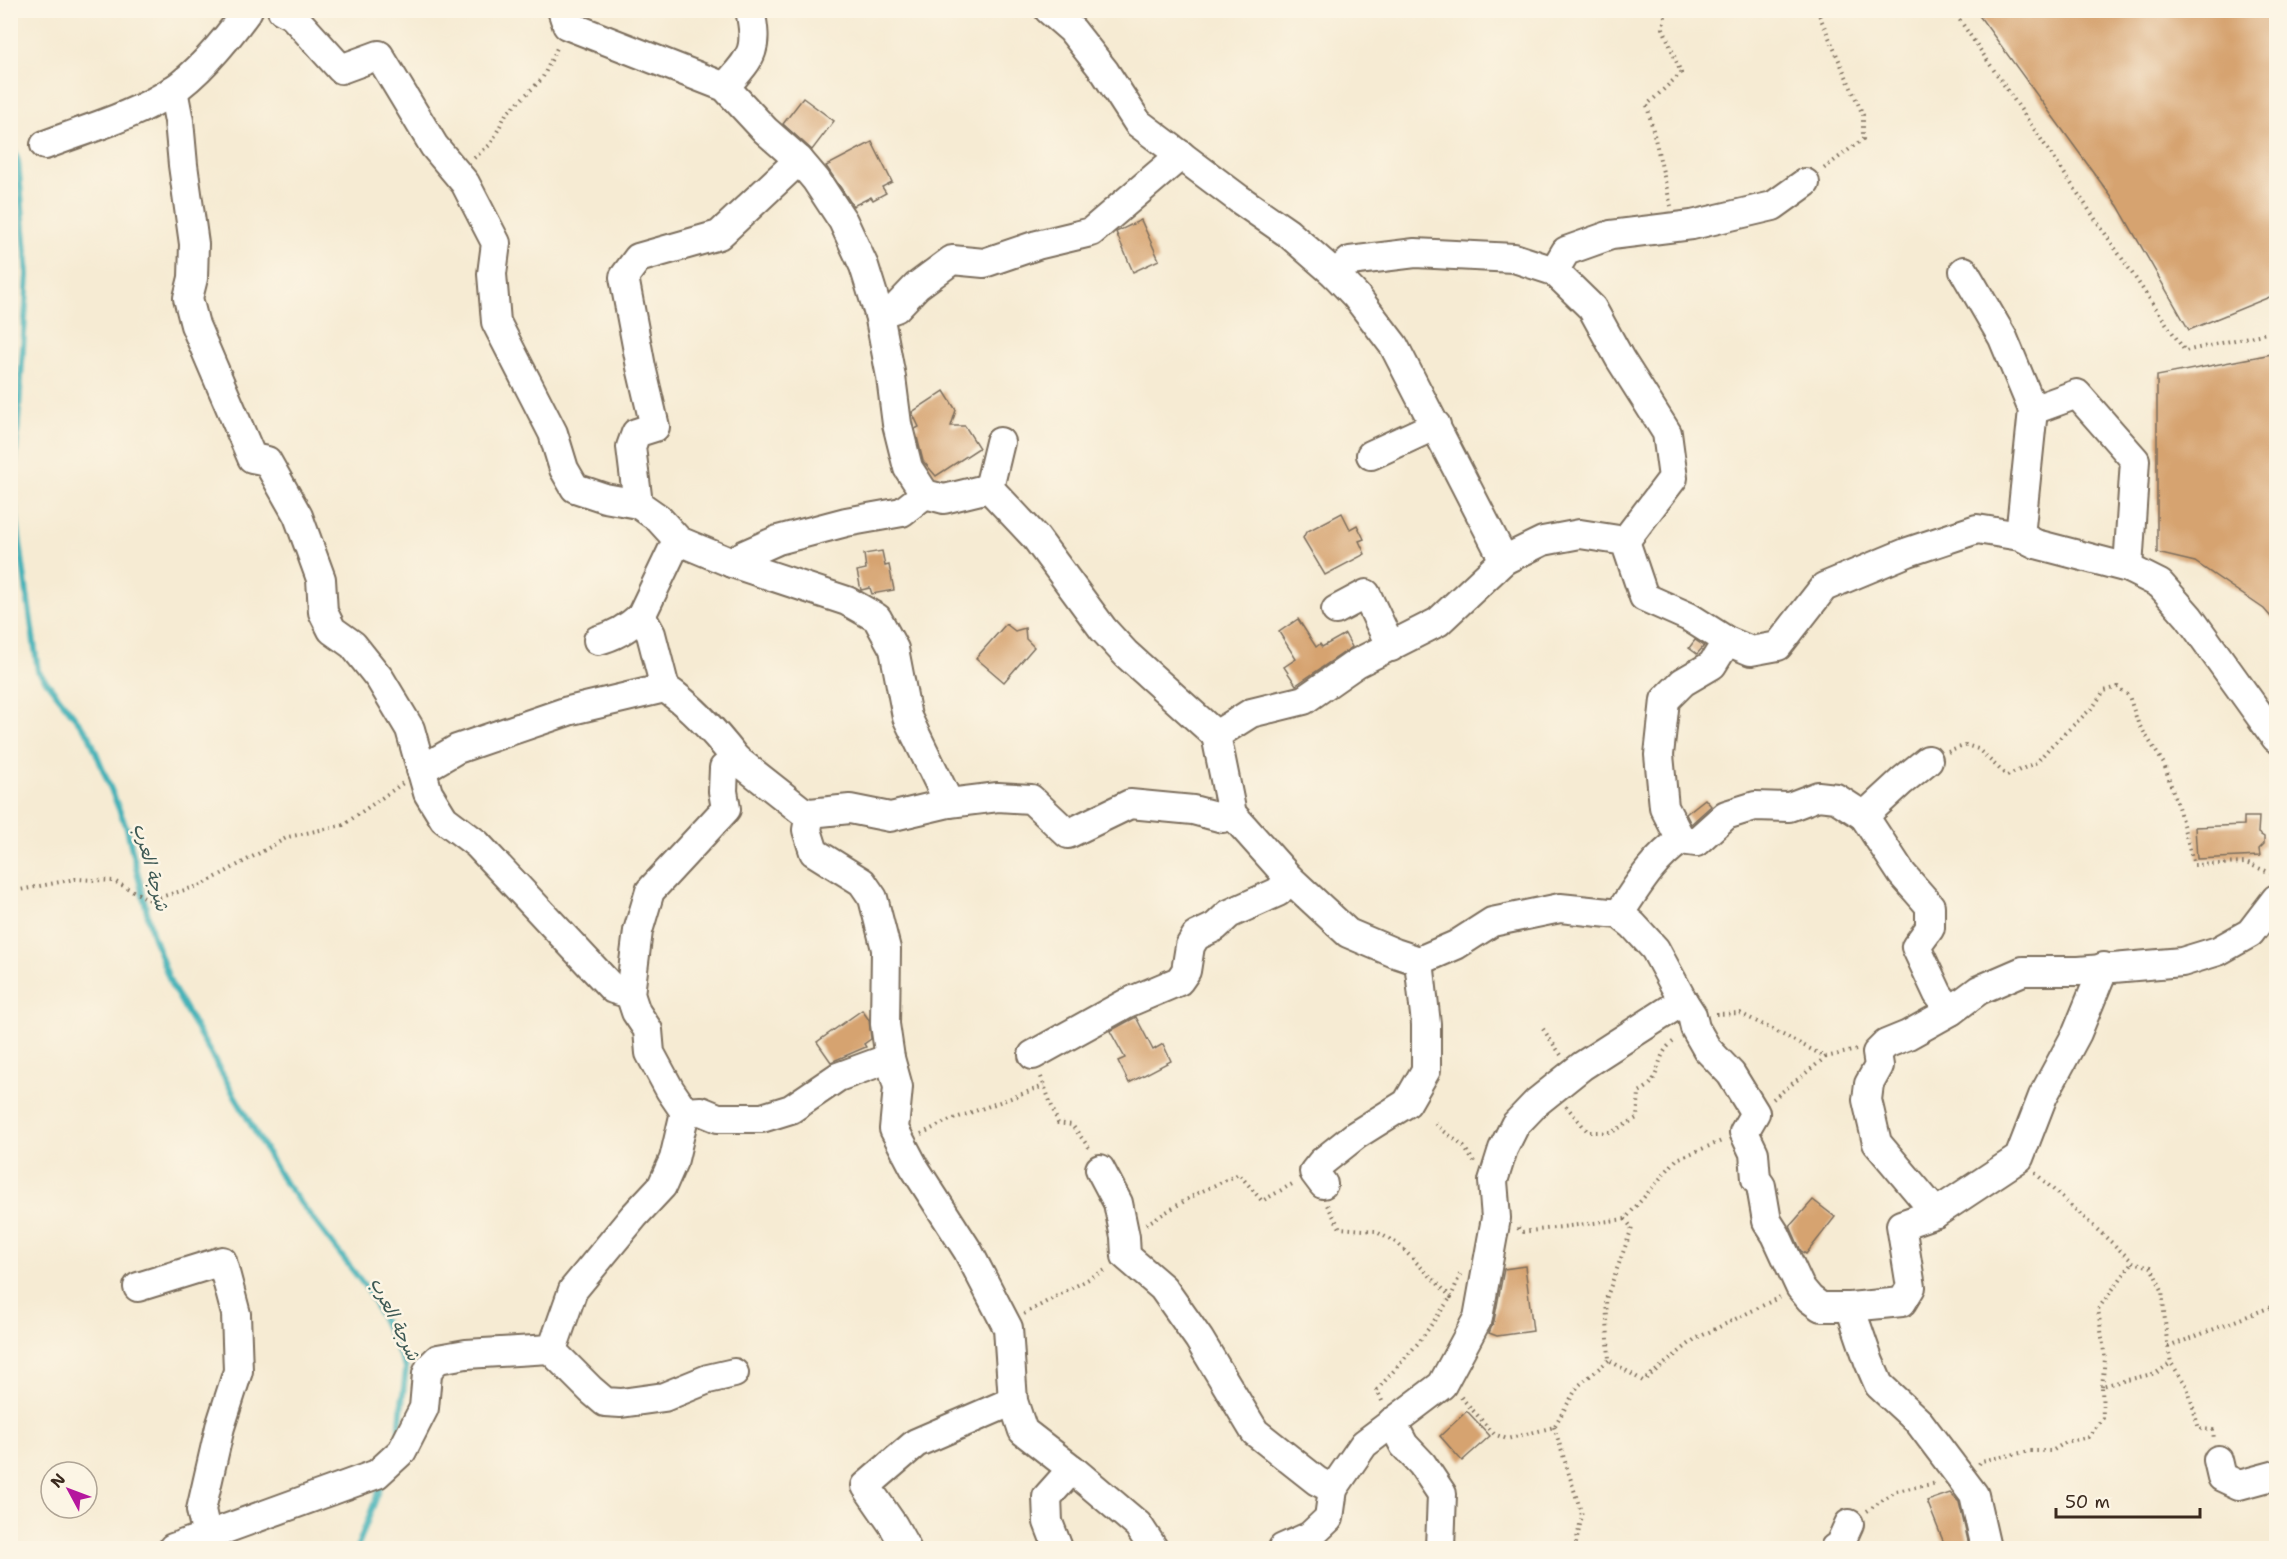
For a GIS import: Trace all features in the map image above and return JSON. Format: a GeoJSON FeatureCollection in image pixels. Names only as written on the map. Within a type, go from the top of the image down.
{"type":"FeatureCollection","features":[{"type":"Feature","properties":{"kind":"street"},"geometry":{"type":"LineString","coordinates":[[45,145],[144,106],[173,90],[228,37],[248,10]]}},
{"type":"Feature","properties":{"kind":"street"},"geometry":{"type":"LineString","coordinates":[[282,10],[293,16],[341,69],[379,55],[434,146],[465,183],[496,243],[492,274],[496,322],[553,432],[564,468],[575,488],[604,498],[638,504],[658,518],[679,541],[732,563],[847,601],[877,618],[894,649],[907,717],[949,803]]}},
{"type":"Feature","properties":{"kind":"street"},"geometry":{"type":"LineString","coordinates":[[725,87],[751,57],[754,31],[750,10]]}},
{"type":"Feature","properties":{"kind":"street"},"geometry":{"type":"LineString","coordinates":[[1049,10],[1072,30],[1105,72],[1138,123],[1288,233],[1335,274],[1356,296],[1394,346],[1504,560]]}},
{"type":"Feature","properties":{"kind":"street"},"geometry":{"type":"LineString","coordinates":[[565,18],[725,87],[765,130],[799,160],[816,180],[843,221],[864,266],[879,314],[897,424],[908,468],[925,494],[944,499],[989,488]]}},
{"type":"Feature","properties":{"kind":"street"},"geometry":{"type":"LineString","coordinates":[[173,90],[194,244],[193,278],[188,298],[195,325],[252,458],[267,461],[298,516],[321,579],[323,612],[332,630],[353,645],[380,679],[410,729],[428,793],[444,819],[477,844],[613,989],[630,994]]}},
{"type":"Feature","properties":{"kind":"street"},"geometry":{"type":"LineString","coordinates":[[879,314],[896,308],[917,286],[952,260],[984,263],[1037,245],[1091,232],[1181,155]]}},
{"type":"Feature","properties":{"kind":"street"},"geometry":{"type":"LineString","coordinates":[[638,504],[632,447],[636,433],[655,427],[624,277],[638,258],[718,235],[799,160]]}},
{"type":"Feature","properties":{"kind":"street"},"geometry":{"type":"LineString","coordinates":[[1554,271],[1566,251],[1611,235],[1676,227],[1773,206],[1805,183]]}},
{"type":"Feature","properties":{"kind":"street"},"geometry":{"type":"LineString","coordinates":[[1335,274],[1350,261],[1415,253],[1514,258],[1554,271],[1592,308],[1667,433],[1673,478],[1625,541]]}},
{"type":"Feature","properties":{"kind":"street"},"geometry":{"type":"LineString","coordinates":[[1964,271],[2003,338],[2033,410],[2020,536]]}},
{"type":"Feature","properties":{"kind":"street"},"geometry":{"type":"LineString","coordinates":[[2033,410],[2077,394],[2135,460],[2127,568]]}},
{"type":"Feature","properties":{"kind":"street"},"geometry":{"type":"LineString","coordinates":[[1371,455],[1436,425]]}},
{"type":"Feature","properties":{"kind":"street"},"geometry":{"type":"LineString","coordinates":[[989,488],[1000,442]]}},
{"type":"Feature","properties":{"kind":"street"},"geometry":{"type":"LineString","coordinates":[[989,488],[1036,538],[1126,654],[1216,735],[1232,814],[1290,879],[1348,933],[1419,961],[1456,945],[1492,922],[1560,908],[1619,914],[1633,925],[1655,949],[1707,1049],[1731,1074],[1750,1123],[1756,1179],[1761,1186],[1767,1221],[1800,1287],[1821,1307],[1902,1302],[1911,1287],[1901,1225],[1936,1213],[2019,1158],[2043,1095],[2077,1033],[2104,967]]}},
{"type":"Feature","properties":{"kind":"street"},"geometry":{"type":"LineString","coordinates":[[732,563],[778,540],[846,522],[902,512],[925,494]]}},
{"type":"Feature","properties":{"kind":"street"},"geometry":{"type":"LineString","coordinates":[[1625,541],[1644,597],[1689,617],[1726,641],[1751,651],[1778,646],[1824,586],[1908,552],[1977,529],[2020,536],[2036,544],[2127,568],[2160,584],[2189,618],[2277,738]]}},
{"type":"Feature","properties":{"kind":"street"},"geometry":{"type":"LineString","coordinates":[[1216,735],[1251,713],[1304,700],[1357,663],[1438,622],[1504,560],[1543,541],[1580,534],[1625,541]]}},
{"type":"Feature","properties":{"kind":"street"},"geometry":{"type":"LineString","coordinates":[[598,640],[612,636],[641,616],[679,541]]}},
{"type":"Feature","properties":{"kind":"street"},"geometry":{"type":"LineString","coordinates":[[1336,610],[1366,594],[1390,647]]}},
{"type":"Feature","properties":{"kind":"street"},"geometry":{"type":"LineString","coordinates":[[641,616],[651,634],[665,688],[709,725],[736,759],[802,811],[810,813],[850,809],[890,817],[949,803],[998,797],[1031,799],[1068,834],[1130,804],[1192,810],[1223,818],[1232,814]]}},
{"type":"Feature","properties":{"kind":"street"},"geometry":{"type":"LineString","coordinates":[[1681,840],[1664,807],[1659,755],[1665,700],[1683,682],[1712,665],[1726,641]]}},
{"type":"Feature","properties":{"kind":"street"},"geometry":{"type":"LineString","coordinates":[[421,770],[457,749],[568,711],[665,688]]}},
{"type":"Feature","properties":{"kind":"street"},"geometry":{"type":"LineString","coordinates":[[173,1548],[377,1474],[402,1451],[424,1408],[426,1374],[430,1366],[438,1359],[466,1354],[550,1349],[554,1344],[573,1290],[662,1186],[674,1159],[685,1112],[650,1053],[648,1030],[636,1012],[630,994],[638,931],[650,891],[726,809],[723,791],[724,768],[736,759]]}},
{"type":"Feature","properties":{"kind":"street"},"geometry":{"type":"LineString","coordinates":[[1864,816],[1928,760]]}},
{"type":"Feature","properties":{"kind":"street"},"geometry":{"type":"LineString","coordinates":[[1619,914],[1653,865],[1668,849],[1681,840],[1696,842],[1726,815],[1755,806],[1789,807],[1818,796],[1836,798],[1864,816],[1902,874],[1930,906],[1930,928],[1916,947],[1938,994],[1951,1011]]}},
{"type":"Feature","properties":{"kind":"street"},"geometry":{"type":"LineString","coordinates":[[810,813],[807,830],[814,852],[862,882],[873,898],[886,949],[885,1024],[890,1058],[898,1087],[894,1129],[914,1167],[968,1251],[1008,1328],[1013,1401],[1023,1431],[1138,1525],[1153,1548]]}},
{"type":"Feature","properties":{"kind":"street"},"geometry":{"type":"LineString","coordinates":[[1033,1055],[1127,1003],[1179,981],[1186,971],[1190,946],[1196,936],[1215,927],[1229,914],[1278,892],[1290,879]]}},
{"type":"Feature","properties":{"kind":"street"},"geometry":{"type":"LineString","coordinates":[[1936,1213],[1877,1143],[1867,1100],[1869,1084],[1879,1066],[1877,1053],[1886,1044],[1908,1035],[1951,1011],[1979,990],[2023,971],[2079,971],[2104,967],[2182,962],[2218,951],[2250,933],[2277,898]]}},
{"type":"Feature","properties":{"kind":"street"},"geometry":{"type":"LineString","coordinates":[[1318,1178],[1322,1162],[1356,1135],[1407,1103],[1426,1070],[1426,1024],[1419,961]]}},
{"type":"Feature","properties":{"kind":"street"},"geometry":{"type":"LineString","coordinates":[[1283,1548],[1310,1536],[1329,1518],[1333,1489],[1364,1444],[1442,1385],[1478,1318],[1496,1218],[1495,1194],[1503,1149],[1515,1125],[1563,1081],[1625,1037],[1690,1015]]}},
{"type":"Feature","properties":{"kind":"street"},"geometry":{"type":"LineString","coordinates":[[685,1112],[701,1111],[718,1118],[762,1118],[790,1109],[838,1077],[890,1058]]}},
{"type":"Feature","properties":{"kind":"street"},"geometry":{"type":"LineString","coordinates":[[1100,1169],[1118,1203],[1125,1246],[1162,1288],[1199,1339],[1255,1432],[1317,1481],[1333,1489]]}},
{"type":"Feature","properties":{"kind":"street"},"geometry":{"type":"LineString","coordinates":[[138,1287],[222,1261],[236,1314],[238,1371],[220,1427],[201,1510],[207,1536]]}},
{"type":"Feature","properties":{"kind":"street"},"geometry":{"type":"LineString","coordinates":[[1850,1307],[1879,1385],[1919,1422],[1974,1495],[1986,1548]]}},
{"type":"Feature","properties":{"kind":"street"},"geometry":{"type":"LineString","coordinates":[[550,1349],[605,1402],[664,1397],[708,1379],[734,1373]]}},
{"type":"Feature","properties":{"kind":"street"},"geometry":{"type":"LineString","coordinates":[[906,1548],[866,1486],[916,1443],[1013,1401]]}},
{"type":"Feature","properties":{"kind":"street"},"geometry":{"type":"LineString","coordinates":[[1392,1422],[1404,1445],[1422,1464],[1442,1494],[1440,1548]]}},
{"type":"Feature","properties":{"kind":"street"},"geometry":{"type":"LineString","coordinates":[[2218,1460],[2222,1477],[2239,1485],[2277,1475]]}},
{"type":"Feature","properties":{"kind":"street"},"geometry":{"type":"LineString","coordinates":[[1058,1548],[1048,1522],[1047,1497],[1072,1469]]}},
{"type":"Feature","properties":{"kind":"street"},"geometry":{"type":"LineString","coordinates":[[1835,1548],[1839,1546],[1850,1524]]}},
{"type":"Feature","properties":{"kind":"path"},"geometry":{"type":"LineString","coordinates":[[1666,10],[1664,28],[1681,73],[1647,105],[1676,227]]}},
{"type":"Feature","properties":{"kind":"path"},"geometry":{"type":"LineString","coordinates":[[1805,183],[1863,139],[1863,114],[1817,10]]}},
{"type":"Feature","properties":{"kind":"path"},"geometry":{"type":"LineString","coordinates":[[1953,10],[2185,351],[2277,331]]}},
{"type":"Feature","properties":{"kind":"path"},"geometry":{"type":"LineString","coordinates":[[457,172],[491,144],[506,114],[542,79],[565,18]]}},
{"type":"Feature","properties":{"kind":"path"},"geometry":{"type":"LineString","coordinates":[[1928,760],[1966,745],[1978,749],[2007,776],[2037,762],[2093,707],[2104,691],[2118,687],[2129,696],[2138,723],[2164,764],[2194,865],[2246,863],[2277,874]]}},
{"type":"Feature","properties":{"kind":"path"},"geometry":{"type":"LineString","coordinates":[[10,892],[75,879],[114,881],[150,900],[202,885],[288,837],[343,825],[421,770]]}},
{"type":"Feature","properties":{"kind":"path"},"geometry":{"type":"LineString","coordinates":[[1543,1029],[1563,1081],[1588,1131],[1612,1132],[1637,1118],[1639,1092],[1652,1083],[1659,1060],[1690,1015],[1740,1013],[1826,1057]]}},
{"type":"Feature","properties":{"kind":"path"},"geometry":{"type":"LineString","coordinates":[[1435,1124],[1464,1147],[1522,1232],[1625,1219],[1677,1159],[1750,1123],[1826,1057],[1886,1044]]}},
{"type":"Feature","properties":{"kind":"path"},"geometry":{"type":"LineString","coordinates":[[1033,1055],[1058,1123],[1072,1125],[1087,1142],[1100,1169]]}},
{"type":"Feature","properties":{"kind":"path"},"geometry":{"type":"LineString","coordinates":[[901,1143],[945,1122],[1044,1086]]}},
{"type":"Feature","properties":{"kind":"path"},"geometry":{"type":"LineString","coordinates":[[2019,1158],[2133,1262],[2151,1267],[2162,1290],[2171,1363],[2187,1386],[2199,1428],[2212,1430],[2218,1460]]}},
{"type":"Feature","properties":{"kind":"path"},"geometry":{"type":"LineString","coordinates":[[1008,1328],[1022,1315],[1108,1269],[1125,1246],[1198,1193],[1239,1174],[1262,1201],[1318,1178],[1327,1205],[1340,1228],[1376,1231],[1398,1244],[1451,1297]]}},
{"type":"Feature","properties":{"kind":"path"},"geometry":{"type":"LineString","coordinates":[[1609,1360],[1606,1299],[1632,1228],[1625,1219]]}},
{"type":"Feature","properties":{"kind":"path"},"geometry":{"type":"LineString","coordinates":[[1850,1524],[1896,1491],[1975,1473],[1981,1461],[2031,1451],[2052,1451],[2066,1442],[2088,1437],[2103,1418],[2102,1386],[2105,1359],[2098,1309],[2133,1262]]}},
{"type":"Feature","properties":{"kind":"path"},"geometry":{"type":"LineString","coordinates":[[1392,1422],[1377,1390],[1419,1342],[1451,1297],[1463,1266]]}},
{"type":"Feature","properties":{"kind":"path"},"geometry":{"type":"LineString","coordinates":[[1609,1360],[1643,1381],[1695,1339],[1800,1287]]}},
{"type":"Feature","properties":{"kind":"path"},"geometry":{"type":"LineString","coordinates":[[2168,1347],[2277,1305]]}},
{"type":"Feature","properties":{"kind":"path"},"geometry":{"type":"LineString","coordinates":[[1442,1385],[1460,1396],[1494,1434],[1507,1439],[1554,1427],[1578,1386],[1609,1360]]}},
{"type":"Feature","properties":{"kind":"path"},"geometry":{"type":"LineString","coordinates":[[2102,1386],[2156,1373],[2171,1363]]}},
{"type":"Feature","properties":{"kind":"path"},"geometry":{"type":"LineString","coordinates":[[1554,1427],[1582,1515],[1575,1548]]}},
{"type":"Feature","properties":{"kind":"building"},"geometry":{"type":"Polygon","coordinates":[[[1975,10],[2277,10],[2277,294],[2189,330],[2118,206],[1975,10]]]}},
{"type":"Feature","properties":{"kind":"building"},"geometry":{"type":"Polygon","coordinates":[[[803,98],[834,121],[812,150],[783,124],[803,98]]]}},
{"type":"Feature","properties":{"kind":"building"},"geometry":{"type":"Polygon","coordinates":[[[872,142],[892,182],[882,187],[886,193],[853,206],[826,166],[872,142]]]}},
{"type":"Feature","properties":{"kind":"building"},"geometry":{"type":"Polygon","coordinates":[[[1141,220],[1159,260],[1133,272],[1116,232],[1141,220]]]}},
{"type":"Feature","properties":{"kind":"building"},"geometry":{"type":"Polygon","coordinates":[[[2277,353],[2277,624],[2264,609],[2195,562],[2157,553],[2157,376],[2277,353]]]}},
{"type":"Feature","properties":{"kind":"building"},"geometry":{"type":"Polygon","coordinates":[[[944,391],[956,410],[951,426],[965,426],[979,448],[936,476],[923,461],[915,429],[919,427],[912,412],[944,391]]]}},
{"type":"Feature","properties":{"kind":"building"},"geometry":{"type":"Polygon","coordinates":[[[1342,513],[1350,529],[1357,525],[1364,539],[1359,541],[1365,554],[1325,575],[1303,538],[1306,532],[1342,513]]]}},
{"type":"Feature","properties":{"kind":"building"},"geometry":{"type":"Polygon","coordinates":[[[882,551],[885,566],[889,565],[894,590],[872,594],[870,588],[861,590],[857,571],[866,569],[864,554],[882,551]]]}},
{"type":"Feature","properties":{"kind":"building"},"geometry":{"type":"Polygon","coordinates":[[[1298,619],[1316,647],[1320,644],[1322,647],[1345,634],[1352,647],[1296,685],[1284,667],[1296,659],[1279,632],[1298,619]]]}},
{"type":"Feature","properties":{"kind":"building"},"geometry":{"type":"Polygon","coordinates":[[[1006,624],[1015,631],[1025,628],[1026,639],[1034,647],[1004,682],[976,658],[1006,624]]]}},
{"type":"Feature","properties":{"kind":"building"},"geometry":{"type":"Polygon","coordinates":[[[1695,640],[1704,646],[1697,654],[1689,648],[1695,640]]]}},
{"type":"Feature","properties":{"kind":"building"},"geometry":{"type":"Polygon","coordinates":[[[1705,799],[1711,806],[1691,824],[1686,814],[1705,799]]]}},
{"type":"Feature","properties":{"kind":"building"},"geometry":{"type":"Polygon","coordinates":[[[2244,817],[2259,817],[2258,833],[2264,837],[2264,844],[2259,849],[2260,856],[2197,859],[2195,827],[2244,825],[2244,817]]]}},
{"type":"Feature","properties":{"kind":"building"},"geometry":{"type":"Polygon","coordinates":[[[862,1010],[869,1020],[871,1039],[864,1044],[866,1047],[831,1062],[817,1042],[862,1010]]]}},
{"type":"Feature","properties":{"kind":"building"},"geometry":{"type":"Polygon","coordinates":[[[1136,1017],[1153,1050],[1163,1044],[1171,1061],[1129,1083],[1118,1061],[1125,1058],[1110,1031],[1136,1017]]]}},
{"type":"Feature","properties":{"kind":"building"},"geometry":{"type":"Polygon","coordinates":[[[1813,1200],[1835,1217],[1806,1254],[1801,1251],[1790,1226],[1813,1200]]]}},
{"type":"Feature","properties":{"kind":"building"},"geometry":{"type":"Polygon","coordinates":[[[1525,1266],[1533,1331],[1497,1336],[1489,1333],[1494,1321],[1504,1269],[1525,1266]]]}},
{"type":"Feature","properties":{"kind":"building"},"geometry":{"type":"Polygon","coordinates":[[[1467,1411],[1490,1436],[1462,1461],[1440,1436],[1467,1411]]]}},
{"type":"Feature","properties":{"kind":"building"},"geometry":{"type":"Polygon","coordinates":[[[1950,1493],[1959,1502],[1969,1545],[1964,1548],[1946,1548],[1927,1501],[1950,1493]]]}},
{"type":"Feature","properties":{"kind":"waterway","name":"شرجة العرب"},"geometry":{"type":"LineString","coordinates":[[10,140],[18,161],[28,275],[13,494],[38,671],[89,735],[127,829],[152,933],[171,984],[282,1179],[368,1290],[406,1368],[399,1431]]}},
{"type":"Feature","properties":{"kind":"waterway","name":"شرجة العرب"},"geometry":{"type":"LineString","coordinates":[[357,1548],[382,1483]]}}]}
